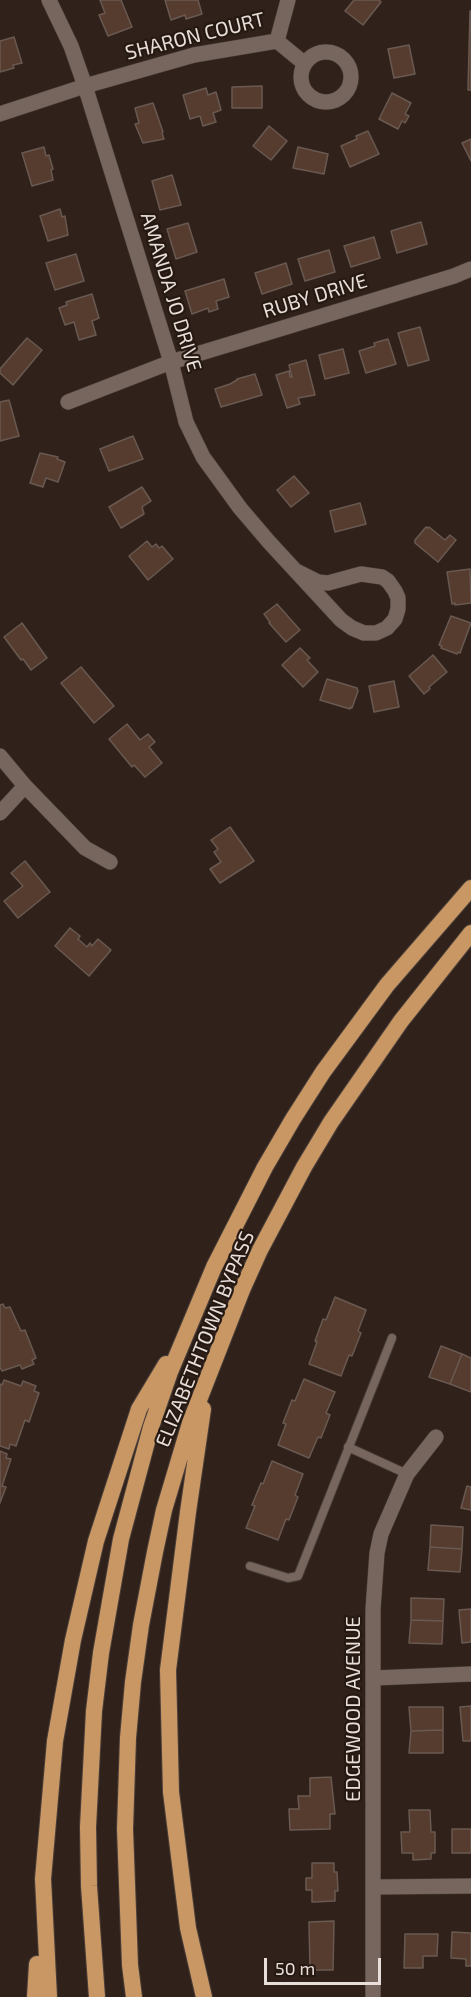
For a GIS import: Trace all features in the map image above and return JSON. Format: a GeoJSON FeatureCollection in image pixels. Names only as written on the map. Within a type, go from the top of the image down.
{"type":"FeatureCollection","features":[{"type":"Feature","properties":{"kind":"highway","name":"ELIZABETHTOWN BYPASS"},"geometry":{"type":"LineString","coordinates":[[97,1997],[89,1886],[88,1827],[90,1769],[101,1653],[121,1539],[135,1482],[166,1383],[214,1267],[265,1167],[323,1072],[387,985],[471,888]]}},
{"type":"Feature","properties":{"kind":"highway","name":"ELIZABETHTOWN BYPASS"},"geometry":{"type":"LineString","coordinates":[[134,1997],[130,1965],[125,1829],[128,1738],[133,1682],[141,1625],[164,1510],[190,1423],[260,1250],[304,1167],[331,1122],[400,1021],[471,933]]}},
{"type":"Feature","properties":{"kind":"highway"},"geometry":{"type":"LineString","coordinates":[[35,1997],[55,1741],[96,1541],[139,1409],[191,1319]]}},
{"type":"Feature","properties":{"kind":"highway"},"geometry":{"type":"LineString","coordinates":[[204,1997],[188,1928],[171,1791],[168,1671],[188,1512],[209,1373]]}},
{"type":"Feature","properties":{"kind":"highway"},"geometry":{"type":"LineString","coordinates":[[43,1879],[49,1997]]}},
{"type":"Feature","properties":{"kind":"street","name":"AMANDA JO DRIVE"},"geometry":{"type":"LineString","coordinates":[[49,0],[71,46],[85,86],[171,362],[186,422],[203,457],[240,508],[296,571],[341,620],[364,633],[376,633],[387,628],[395,620],[398,598],[388,581],[382,577],[361,574],[328,583],[318,582],[296,571]]}},
{"type":"Feature","properties":{"kind":"street","name":"SHARON COURT"},"geometry":{"type":"LineString","coordinates":[[0,115],[85,86],[194,55],[277,41],[288,0]]}},
{"type":"Feature","properties":{"kind":"street"},"geometry":{"type":"LineString","coordinates":[[277,41],[304,64]]}},
{"type":"Feature","properties":{"kind":"street","name":"RUBY DRIVE"},"geometry":{"type":"LineString","coordinates":[[68,402],[171,362],[471,269]]}},
{"type":"Feature","properties":{"kind":"street"},"geometry":{"type":"LineString","coordinates":[[0,756],[25,786],[85,848],[110,862]]}},
{"type":"Feature","properties":{"kind":"street"},"geometry":{"type":"LineString","coordinates":[[0,813],[25,786]]}},
{"type":"Feature","properties":{"kind":"street","name":"EDGEWOOD AVENUE"},"geometry":{"type":"LineString","coordinates":[[373,1997],[374,1609],[377,1553],[381,1534],[407,1474],[436,1437]]}},
{"type":"Feature","properties":{"kind":"street"},"geometry":{"type":"LineString","coordinates":[[374,1678],[471,1674]]}},
{"type":"Feature","properties":{"kind":"street"},"geometry":{"type":"LineString","coordinates":[[374,1887],[471,1886]]}},
{"type":"Feature","properties":{"kind":"lane"},"geometry":{"type":"LineString","coordinates":[[250,1566],[288,1578],[298,1576],[392,1338]]}},
{"type":"Feature","properties":{"kind":"lane"},"geometry":{"type":"LineString","coordinates":[[348,1447],[407,1474]]}},
{"type":"Feature","properties":{"kind":"building"},"geometry":{"type":"Polygon","coordinates":[[[100,0],[121,0],[132,27],[108,36],[99,15],[105,13],[100,0]]]}},
{"type":"Feature","properties":{"kind":"building"},"geometry":{"type":"Polygon","coordinates":[[[165,0],[198,0],[202,14],[186,19],[185,15],[171,20],[165,0]]]}},
{"type":"Feature","properties":{"kind":"building"},"geometry":{"type":"Polygon","coordinates":[[[354,0],[379,0],[381,2],[363,25],[345,11],[354,0]]]}},
{"type":"Feature","properties":{"kind":"building"},"geometry":{"type":"Polygon","coordinates":[[[470,11],[471,90],[468,90],[470,11]]]}},
{"type":"Feature","properties":{"kind":"building"},"geometry":{"type":"Polygon","coordinates":[[[14,37],[22,63],[0,72],[0,41],[14,37]]]}},
{"type":"Feature","properties":{"kind":"building"},"geometry":{"type":"Polygon","coordinates":[[[409,45],[415,74],[394,78],[388,49],[409,45]]]}},
{"type":"Feature","properties":{"kind":"building"},"geometry":{"type":"Polygon","coordinates":[[[262,86],[262,108],[232,108],[232,87],[262,86]]]}},
{"type":"Feature","properties":{"kind":"building"},"geometry":{"type":"Polygon","coordinates":[[[206,88],[208,95],[216,92],[221,110],[213,113],[216,122],[203,126],[200,116],[190,119],[183,95],[206,88]]]}},
{"type":"Feature","properties":{"kind":"building"},"geometry":{"type":"Polygon","coordinates":[[[392,93],[411,103],[405,114],[409,116],[405,123],[402,121],[398,129],[379,119],[392,93]]]}},
{"type":"Feature","properties":{"kind":"building"},"geometry":{"type":"Polygon","coordinates":[[[153,103],[164,139],[143,143],[135,124],[139,123],[135,108],[153,103]]]}},
{"type":"Feature","properties":{"kind":"building"},"geometry":{"type":"Polygon","coordinates":[[[269,126],[287,141],[271,160],[253,146],[269,126]]]}},
{"type":"Feature","properties":{"kind":"building"},"geometry":{"type":"Polygon","coordinates":[[[368,131],[379,154],[350,167],[341,146],[368,131]]]}},
{"type":"Feature","properties":{"kind":"building"},"geometry":{"type":"Polygon","coordinates":[[[471,139],[471,161],[462,143],[471,139]]]}},
{"type":"Feature","properties":{"kind":"building"},"geometry":{"type":"Polygon","coordinates":[[[44,147],[53,169],[51,170],[53,180],[32,186],[22,153],[44,147]]]}},
{"type":"Feature","properties":{"kind":"building"},"geometry":{"type":"Polygon","coordinates":[[[298,147],[328,154],[324,174],[293,168],[298,147]]]}},
{"type":"Feature","properties":{"kind":"building"},"geometry":{"type":"Polygon","coordinates":[[[172,175],[181,205],[160,210],[152,181],[172,175]]]}},
{"type":"Feature","properties":{"kind":"building"},"geometry":{"type":"Polygon","coordinates":[[[60,209],[62,217],[65,216],[68,235],[48,241],[40,216],[60,209]]]}},
{"type":"Feature","properties":{"kind":"building"},"geometry":{"type":"Polygon","coordinates":[[[421,222],[427,244],[397,253],[391,231],[421,222]]]}},
{"type":"Feature","properties":{"kind":"building"},"geometry":{"type":"Polygon","coordinates":[[[188,223],[197,252],[176,259],[167,229],[188,223]]]}},
{"type":"Feature","properties":{"kind":"building"},"geometry":{"type":"Polygon","coordinates":[[[374,237],[380,258],[351,267],[344,246],[374,237]]]}},
{"type":"Feature","properties":{"kind":"building"},"geometry":{"type":"Polygon","coordinates":[[[329,250],[335,272],[305,281],[298,259],[329,250]]]}},
{"type":"Feature","properties":{"kind":"building"},"geometry":{"type":"Polygon","coordinates":[[[76,254],[84,281],[55,290],[46,263],[76,254]]]}},
{"type":"Feature","properties":{"kind":"building"},"geometry":{"type":"Polygon","coordinates":[[[286,263],[292,284],[262,294],[255,273],[286,263]]]}},
{"type":"Feature","properties":{"kind":"building"},"geometry":{"type":"Polygon","coordinates":[[[224,279],[229,297],[216,301],[218,309],[209,312],[208,308],[192,314],[185,291],[224,279]]]}},
{"type":"Feature","properties":{"kind":"building"},"geometry":{"type":"Polygon","coordinates":[[[92,294],[99,318],[92,321],[96,335],[79,340],[74,322],[65,325],[59,308],[67,305],[66,302],[92,294]]]}},
{"type":"Feature","properties":{"kind":"building"},"geometry":{"type":"Polygon","coordinates":[[[420,327],[429,360],[408,366],[398,333],[420,327]]]}},
{"type":"Feature","properties":{"kind":"building"},"geometry":{"type":"Polygon","coordinates":[[[27,338],[42,350],[13,385],[0,373],[0,369],[27,338]]]}},
{"type":"Feature","properties":{"kind":"building"},"geometry":{"type":"Polygon","coordinates":[[[388,339],[396,364],[366,373],[359,351],[388,339]]]}},
{"type":"Feature","properties":{"kind":"building"},"geometry":{"type":"Polygon","coordinates":[[[343,349],[349,373],[325,379],[319,355],[343,349]]]}},
{"type":"Feature","properties":{"kind":"building"},"geometry":{"type":"Polygon","coordinates":[[[306,360],[315,395],[298,398],[300,404],[287,408],[276,375],[289,371],[292,377],[289,365],[306,360]]]}},
{"type":"Feature","properties":{"kind":"building"},"geometry":{"type":"Polygon","coordinates":[[[255,374],[262,395],[221,407],[215,389],[255,374]]]}},
{"type":"Feature","properties":{"kind":"building"},"geometry":{"type":"Polygon","coordinates":[[[9,400],[19,436],[0,441],[0,402],[9,400]]]}},
{"type":"Feature","properties":{"kind":"building"},"geometry":{"type":"Polygon","coordinates":[[[133,436],[143,459],[109,471],[100,449],[133,436]]]}},
{"type":"Feature","properties":{"kind":"building"},"geometry":{"type":"Polygon","coordinates":[[[40,453],[58,457],[57,459],[65,462],[58,482],[46,478],[43,487],[30,483],[40,453]]]}},
{"type":"Feature","properties":{"kind":"building"},"geometry":{"type":"Polygon","coordinates":[[[294,476],[309,493],[291,507],[277,490],[294,476]]]}},
{"type":"Feature","properties":{"kind":"building"},"geometry":{"type":"Polygon","coordinates":[[[142,487],[151,501],[142,507],[144,514],[121,528],[109,507],[142,487]]]}},
{"type":"Feature","properties":{"kind":"building"},"geometry":{"type":"Polygon","coordinates":[[[360,503],[366,524],[335,532],[330,511],[360,503]]]}},
{"type":"Feature","properties":{"kind":"building"},"geometry":{"type":"Polygon","coordinates":[[[426,527],[445,540],[450,535],[456,540],[438,562],[415,543],[426,527]]]}},
{"type":"Feature","properties":{"kind":"building"},"geometry":{"type":"Polygon","coordinates":[[[147,541],[152,547],[156,544],[159,548],[162,546],[173,559],[148,580],[129,556],[147,541]]]}},
{"type":"Feature","properties":{"kind":"building"},"geometry":{"type":"Polygon","coordinates":[[[470,569],[471,603],[452,604],[447,572],[470,569]]]}},
{"type":"Feature","properties":{"kind":"building"},"geometry":{"type":"Polygon","coordinates":[[[277,604],[300,630],[286,642],[264,614],[277,604]]]}},
{"type":"Feature","properties":{"kind":"building"},"geometry":{"type":"Polygon","coordinates":[[[451,616],[471,623],[460,653],[457,654],[439,645],[451,616]]]}},
{"type":"Feature","properties":{"kind":"building"},"geometry":{"type":"Polygon","coordinates":[[[22,623],[47,658],[31,670],[4,637],[22,623]]]}},
{"type":"Feature","properties":{"kind":"building"},"geometry":{"type":"Polygon","coordinates":[[[300,648],[310,658],[307,660],[318,672],[303,687],[282,665],[300,648]]]}},
{"type":"Feature","properties":{"kind":"building"},"geometry":{"type":"Polygon","coordinates":[[[433,655],[447,672],[424,694],[409,676],[433,655]]]}},
{"type":"Feature","properties":{"kind":"building"},"geometry":{"type":"Polygon","coordinates":[[[81,667],[114,706],[94,723],[61,683],[81,667]]]}},
{"type":"Feature","properties":{"kind":"building"},"geometry":{"type":"Polygon","coordinates":[[[327,679],[357,688],[352,708],[320,700],[327,679]]]}},
{"type":"Feature","properties":{"kind":"building"},"geometry":{"type":"Polygon","coordinates":[[[394,681],[399,707],[374,712],[369,686],[394,681]]]}},
{"type":"Feature","properties":{"kind":"building"},"geometry":{"type":"Polygon","coordinates":[[[127,724],[140,740],[148,734],[155,742],[149,747],[162,763],[145,777],[134,765],[132,767],[109,739],[127,724]]]}},
{"type":"Feature","properties":{"kind":"building"},"geometry":{"type":"Polygon","coordinates":[[[230,827],[254,861],[220,883],[210,869],[221,862],[214,852],[218,849],[211,840],[230,827]]]}},
{"type":"Feature","properties":{"kind":"building"},"geometry":{"type":"Polygon","coordinates":[[[25,861],[50,892],[18,918],[4,901],[23,886],[11,873],[25,861]]]}},
{"type":"Feature","properties":{"kind":"building"},"geometry":{"type":"Polygon","coordinates":[[[70,928],[80,936],[78,939],[87,947],[90,943],[92,946],[98,939],[111,950],[89,976],[55,946],[70,928]]]}},
{"type":"Feature","properties":{"kind":"building"},"geometry":{"type":"Polygon","coordinates":[[[335,1297],[366,1310],[358,1331],[361,1333],[341,1376],[309,1364],[323,1319],[326,1320],[335,1297]]]}},
{"type":"Feature","properties":{"kind":"building"},"geometry":{"type":"Polygon","coordinates":[[[3,1304],[5,1308],[10,1307],[21,1331],[25,1330],[36,1358],[32,1360],[34,1364],[22,1369],[20,1365],[2,1371],[0,1367],[0,1305],[3,1304]]]}},
{"type":"Feature","properties":{"kind":"building"},"geometry":{"type":"Polygon","coordinates":[[[441,1346],[462,1354],[450,1384],[429,1377],[441,1346]]]}},
{"type":"Feature","properties":{"kind":"building"},"geometry":{"type":"Polygon","coordinates":[[[462,1354],[471,1358],[471,1392],[450,1384],[462,1354]]]}},
{"type":"Feature","properties":{"kind":"building"},"geometry":{"type":"Polygon","coordinates":[[[304,1379],[335,1392],[326,1413],[330,1415],[321,1438],[318,1437],[309,1458],[278,1445],[292,1400],[295,1401],[304,1379]]]}},
{"type":"Feature","properties":{"kind":"building"},"geometry":{"type":"Polygon","coordinates":[[[4,1380],[21,1386],[23,1381],[36,1386],[34,1391],[39,1393],[29,1422],[25,1420],[16,1446],[10,1444],[9,1449],[0,1446],[0,1384],[2,1385],[4,1380]]]}},
{"type":"Feature","properties":{"kind":"building"},"geometry":{"type":"Polygon","coordinates":[[[0,1451],[7,1454],[6,1458],[11,1459],[2,1486],[6,1487],[0,1503],[0,1451]]]}},
{"type":"Feature","properties":{"kind":"building"},"geometry":{"type":"Polygon","coordinates":[[[272,1461],[303,1474],[295,1495],[298,1497],[278,1540],[246,1528],[255,1506],[252,1505],[272,1461]]]}},
{"type":"Feature","properties":{"kind":"building"},"geometry":{"type":"Polygon","coordinates":[[[467,1486],[471,1487],[471,1510],[461,1508],[467,1486]]]}},
{"type":"Feature","properties":{"kind":"building"},"geometry":{"type":"Polygon","coordinates":[[[431,1525],[463,1527],[462,1549],[430,1547],[431,1525]]]}},
{"type":"Feature","properties":{"kind":"building"},"geometry":{"type":"Polygon","coordinates":[[[430,1547],[462,1549],[460,1572],[428,1570],[430,1547]]]}},
{"type":"Feature","properties":{"kind":"building"},"geometry":{"type":"Polygon","coordinates":[[[411,1598],[444,1599],[443,1621],[411,1620],[411,1598]]]}},
{"type":"Feature","properties":{"kind":"building"},"geometry":{"type":"Polygon","coordinates":[[[471,1609],[471,1642],[462,1643],[459,1610],[471,1609]]]}},
{"type":"Feature","properties":{"kind":"building"},"geometry":{"type":"Polygon","coordinates":[[[411,1620],[443,1621],[442,1644],[409,1643],[411,1620]]]}},
{"type":"Feature","properties":{"kind":"building"},"geometry":{"type":"Polygon","coordinates":[[[471,1706],[471,1741],[463,1741],[460,1707],[471,1706]]]}},
{"type":"Feature","properties":{"kind":"building"},"geometry":{"type":"Polygon","coordinates":[[[409,1707],[443,1707],[443,1730],[411,1731],[409,1707]]]}},
{"type":"Feature","properties":{"kind":"building"},"geometry":{"type":"Polygon","coordinates":[[[443,1730],[443,1753],[409,1753],[411,1731],[443,1730]]]}},
{"type":"Feature","properties":{"kind":"building"},"geometry":{"type":"Polygon","coordinates":[[[331,1777],[335,1814],[330,1814],[330,1829],[290,1830],[289,1809],[299,1809],[298,1796],[310,1796],[310,1778],[331,1777]]]}},
{"type":"Feature","properties":{"kind":"building"},"geometry":{"type":"Polygon","coordinates":[[[409,1810],[430,1810],[431,1832],[435,1832],[435,1853],[431,1853],[431,1859],[413,1860],[413,1853],[402,1853],[401,1832],[410,1832],[409,1810]]]}},
{"type":"Feature","properties":{"kind":"building"},"geometry":{"type":"Polygon","coordinates":[[[452,1829],[471,1829],[471,1853],[452,1853],[452,1829]]]}},
{"type":"Feature","properties":{"kind":"building"},"geometry":{"type":"Polygon","coordinates":[[[312,1863],[334,1863],[338,1891],[335,1891],[335,1901],[312,1902],[312,1890],[306,1890],[306,1878],[312,1878],[312,1863]]]}},
{"type":"Feature","properties":{"kind":"building"},"geometry":{"type":"Polygon","coordinates":[[[334,1921],[333,1970],[310,1970],[309,1922],[334,1921]]]}},
{"type":"Feature","properties":{"kind":"building"},"geometry":{"type":"Polygon","coordinates":[[[452,1932],[471,1933],[471,1966],[466,1966],[466,1959],[451,1958],[452,1932]]]}},
{"type":"Feature","properties":{"kind":"building"},"geometry":{"type":"Polygon","coordinates":[[[405,1934],[438,1934],[437,1956],[423,1956],[423,1968],[404,1968],[405,1934]]]}}]}
